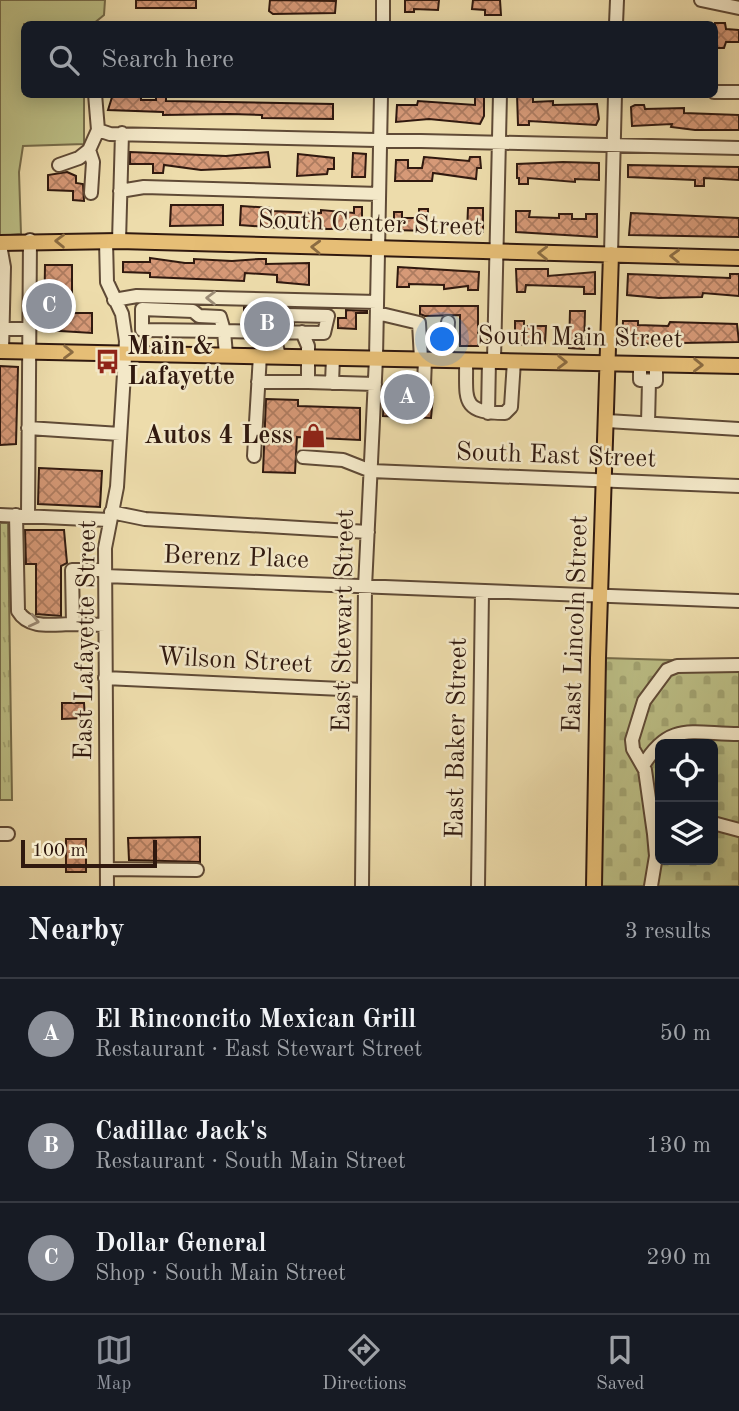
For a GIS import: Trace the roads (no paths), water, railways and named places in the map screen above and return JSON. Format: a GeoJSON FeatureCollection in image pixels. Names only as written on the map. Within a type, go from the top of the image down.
{"type":"FeatureCollection","features":[{"type":"Feature","properties":{"kind":"main road","name":"South Center Street"},"geometry":{"type":"LineString","coordinates":[[0,244],[30,240],[113,241],[739,258]]}},
{"type":"Feature","properties":{"kind":"main road","name":"East Lincoln Street"},"geometry":{"type":"LineString","coordinates":[[594,886],[611,254]]}},
{"type":"Feature","properties":{"kind":"main road","name":"South Main Street"},"geometry":{"type":"LineString","coordinates":[[1,351],[739,366]]}},
{"type":"Feature","properties":{"kind":"street"},"geometry":{"type":"LineString","coordinates":[[383,0],[383,21]]}},
{"type":"Feature","properties":{"kind":"street"},"geometry":{"type":"LineString","coordinates":[[617,0],[617,21]]}},
{"type":"Feature","properties":{"kind":"street"},"geometry":{"type":"LineString","coordinates":[[701,0],[739,8]]}},
{"type":"Feature","properties":{"kind":"street"},"geometry":{"type":"LineString","coordinates":[[718,92],[739,92]]}},
{"type":"Feature","properties":{"kind":"street"},"geometry":{"type":"LineString","coordinates":[[59,165],[79,158],[89,150],[98,130],[95,98]]}},
{"type":"Feature","properties":{"kind":"street","name":"East Stewart Street"},"geometry":{"type":"LineString","coordinates":[[362,886],[365,587],[376,358],[382,98]]}},
{"type":"Feature","properties":{"kind":"street"},"geometry":{"type":"LineString","coordinates":[[488,413],[500,98]]}},
{"type":"Feature","properties":{"kind":"street"},"geometry":{"type":"LineString","coordinates":[[611,254],[615,98]]}},
{"type":"Feature","properties":{"kind":"street"},"geometry":{"type":"LineString","coordinates":[[98,130],[110,134],[739,148]]}},
{"type":"Feature","properties":{"kind":"street","name":"East Lafayette Street"},"geometry":{"type":"LineString","coordinates":[[107,886],[105,573],[110,516],[117,487],[125,328],[106,276],[120,191],[122,133]]}},
{"type":"Feature","properties":{"kind":"street"},"geometry":{"type":"LineString","coordinates":[[89,150],[93,162],[91,193]]}},
{"type":"Feature","properties":{"kind":"street"},"geometry":{"type":"LineString","coordinates":[[120,191],[144,187],[379,194]]}},
{"type":"Feature","properties":{"kind":"street"},"geometry":{"type":"LineString","coordinates":[[30,240],[28,428],[18,611],[23,620],[33,624],[105,625]]}},
{"type":"Feature","properties":{"kind":"street"},"geometry":{"type":"LineString","coordinates":[[0,244],[4,270],[1,351]]}},
{"type":"Feature","properties":{"kind":"street"},"geometry":{"type":"LineString","coordinates":[[4,270],[30,270]]}},
{"type":"Feature","properties":{"kind":"street"},"geometry":{"type":"LineString","coordinates":[[114,300],[137,296],[377,307],[419,323],[424,386]]}},
{"type":"Feature","properties":{"kind":"street"},"geometry":{"type":"LineString","coordinates":[[131,299],[142,309],[193,311],[199,316],[220,317],[225,331],[226,355]]}},
{"type":"Feature","properties":{"kind":"street"},"geometry":{"type":"LineString","coordinates":[[142,309],[142,330],[280,332],[302,332],[324,333],[328,316],[287,315],[280,332],[279,356]]}},
{"type":"Feature","properties":{"kind":"street"},"geometry":{"type":"LineString","coordinates":[[446,359],[448,322]]}},
{"type":"Feature","properties":{"kind":"street"},"geometry":{"type":"LineString","coordinates":[[3,329],[29,329]]}},
{"type":"Feature","properties":{"kind":"street"},"geometry":{"type":"LineString","coordinates":[[302,332],[308,356],[308,382]]}},
{"type":"Feature","properties":{"kind":"street"},"geometry":{"type":"LineString","coordinates":[[254,456],[260,355]]}},
{"type":"Feature","properties":{"kind":"street"},"geometry":{"type":"LineString","coordinates":[[332,383],[333,357]]}},
{"type":"Feature","properties":{"kind":"street"},"geometry":{"type":"LineString","coordinates":[[466,360],[466,400],[473,410],[488,413],[505,413],[511,407],[514,361]]}},
{"type":"Feature","properties":{"kind":"street"},"geometry":{"type":"LineString","coordinates":[[640,364],[640,380],[649,381],[656,381],[656,364]]}},
{"type":"Feature","properties":{"kind":"street"},"geometry":{"type":"LineString","coordinates":[[648,423],[649,381]]}},
{"type":"Feature","properties":{"kind":"street"},"geometry":{"type":"LineString","coordinates":[[258,382],[375,384]]}},
{"type":"Feature","properties":{"kind":"street"},"geometry":{"type":"LineString","coordinates":[[607,421],[739,429]]}},
{"type":"Feature","properties":{"kind":"street"},"geometry":{"type":"LineString","coordinates":[[28,428],[120,434]]}},
{"type":"Feature","properties":{"kind":"street","name":"South East Street"},"geometry":{"type":"LineString","coordinates":[[303,457],[343,460],[371,471],[739,486]]}},
{"type":"Feature","properties":{"kind":"street"},"geometry":{"type":"LineString","coordinates":[[0,515],[110,516],[368,532]]}},
{"type":"Feature","properties":{"kind":"street","name":"Berenz Place"},"geometry":{"type":"LineString","coordinates":[[73,624],[72,570],[365,587],[739,601]]}},
{"type":"Feature","properties":{"kind":"street","name":"East Baker Street"},"geometry":{"type":"LineString","coordinates":[[478,886],[482,592]]}},
{"type":"Feature","properties":{"kind":"street"},"geometry":{"type":"LineString","coordinates":[[655,826],[648,782],[643,766],[633,750],[634,730],[652,686],[667,670],[696,663],[739,665]]}},
{"type":"Feature","properties":{"kind":"street","name":"Wilson Street"},"geometry":{"type":"LineString","coordinates":[[105,678],[364,690]]}},
{"type":"Feature","properties":{"kind":"street"},"geometry":{"type":"LineString","coordinates":[[676,739],[739,734]]}},
{"type":"Feature","properties":{"kind":"street"},"geometry":{"type":"LineString","coordinates":[[643,766],[655,747]]}},
{"type":"Feature","properties":{"kind":"street"},"geometry":{"type":"LineString","coordinates":[[718,824],[739,830]]}},
{"type":"Feature","properties":{"kind":"street"},"geometry":{"type":"LineString","coordinates":[[651,886],[655,863]]}},
{"type":"Feature","properties":{"kind":"street"},"geometry":{"type":"LineString","coordinates":[[107,869],[197,870]]}},
{"type":"Feature","properties":{"kind":"place","name":"Dollar General"},"geometry":{"type":"Point","coordinates":[49,306]}},
{"type":"Feature","properties":{"kind":"place","name":"Cadillac Jack's"},"geometry":{"type":"Point","coordinates":[267,324]}},
{"type":"Feature","properties":{"kind":"place","name":"Main & Lafayette"},"geometry":{"type":"Point","coordinates":[107,362]}},
{"type":"Feature","properties":{"kind":"place","name":"El Rinconcito Mexican Grill"},"geometry":{"type":"Point","coordinates":[407,397]}},
{"type":"Feature","properties":{"kind":"place","name":"Autos 4 Less"},"geometry":{"type":"Point","coordinates":[313,436]}}]}
